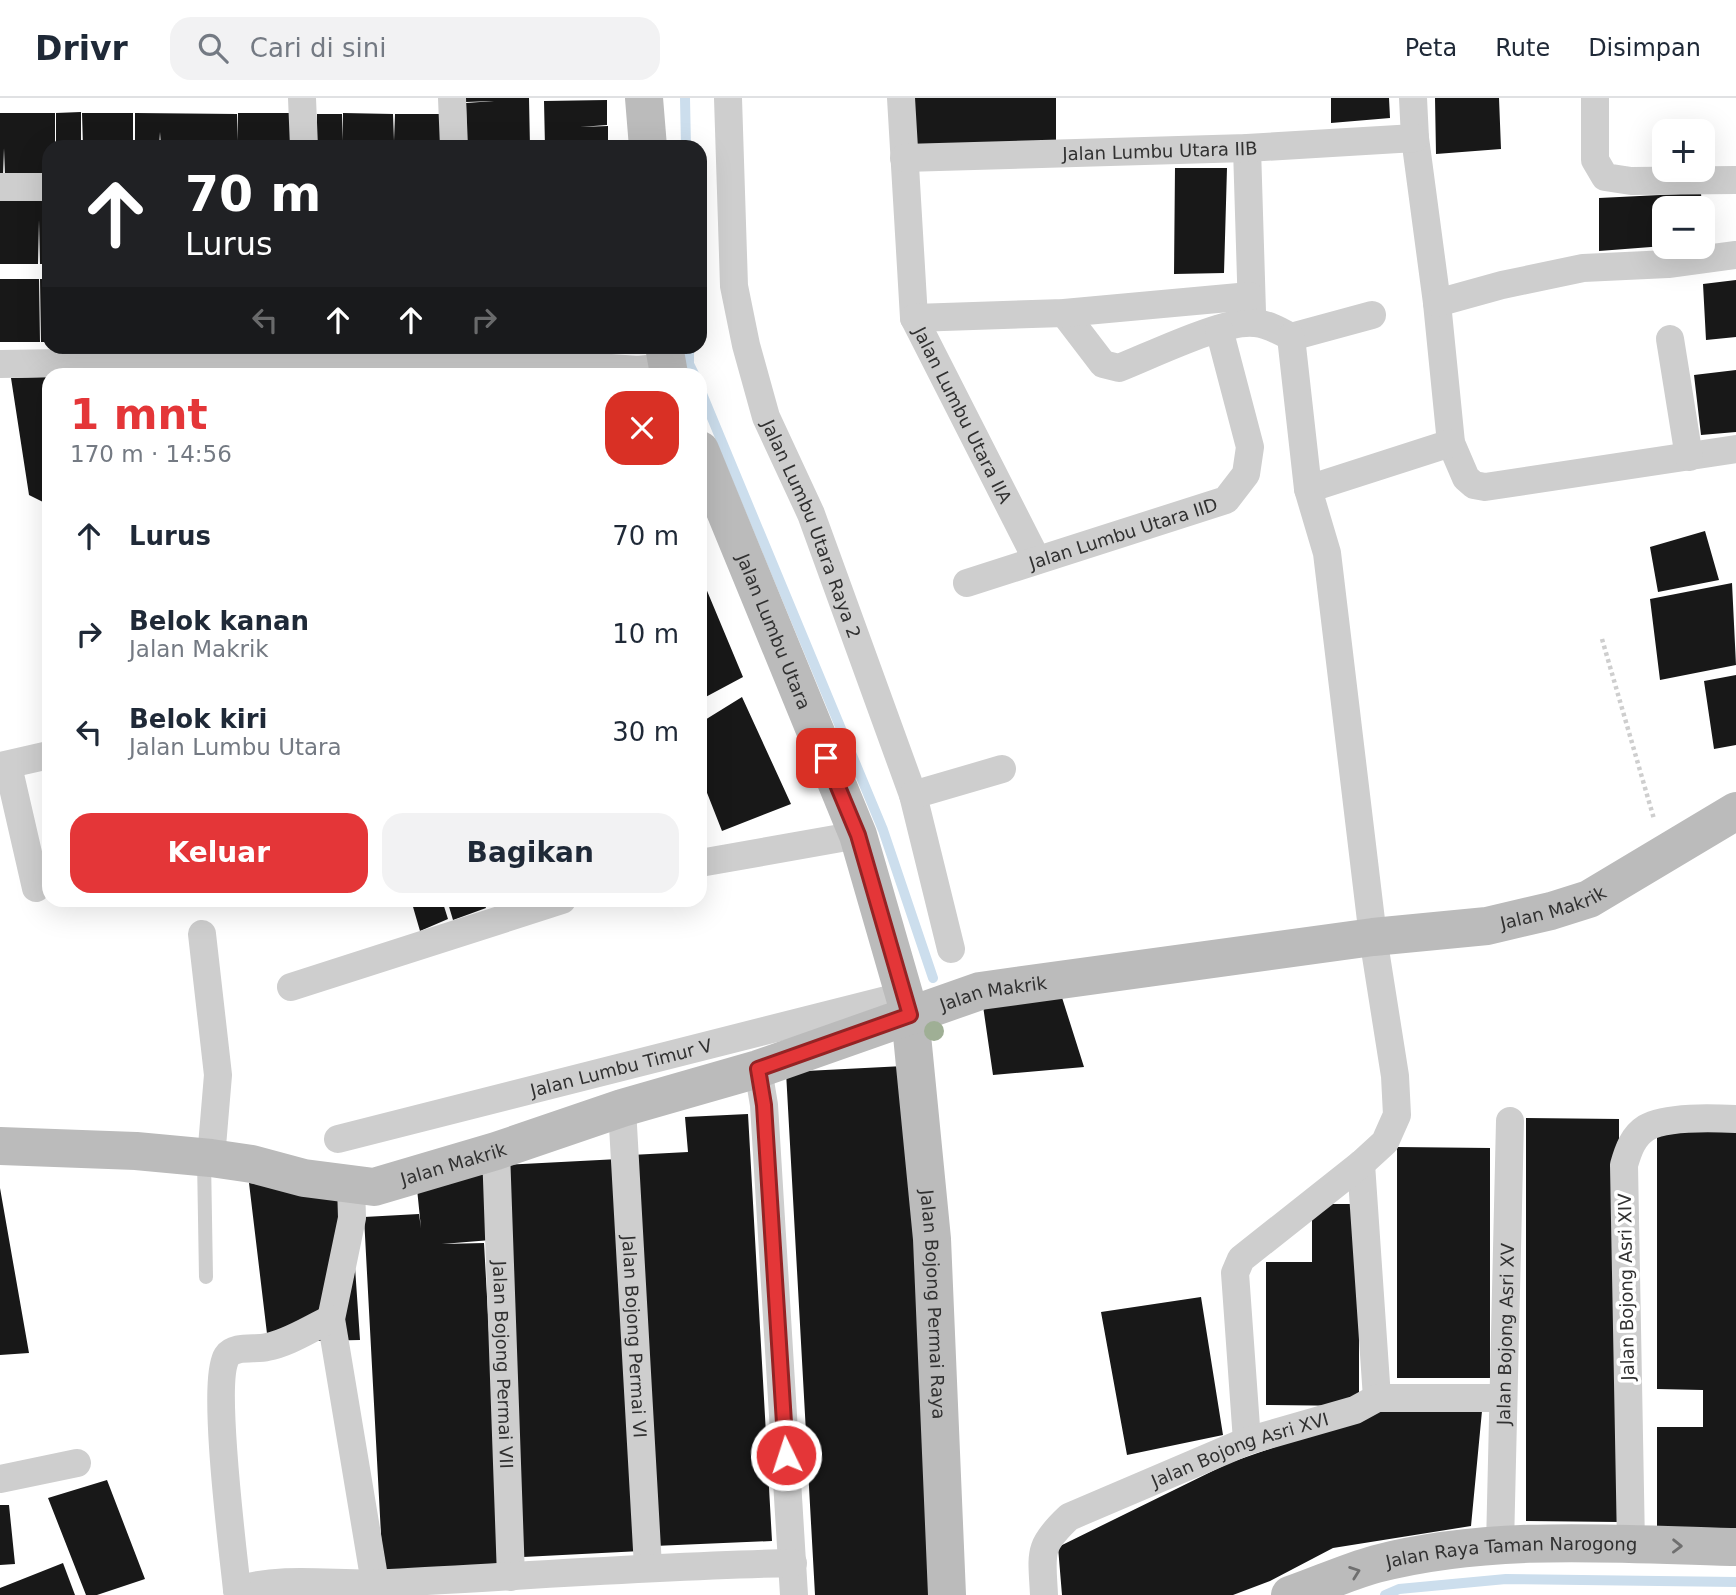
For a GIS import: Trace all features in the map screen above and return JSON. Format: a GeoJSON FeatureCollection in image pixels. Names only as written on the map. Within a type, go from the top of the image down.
{"type":"FeatureCollection","features":[{"type":"Feature","properties":{"kind":"street"},"geometry":{"type":"LineString","coordinates":[[302,98],[304,140]]}},
{"type":"Feature","properties":{"kind":"street"},"geometry":{"type":"LineString","coordinates":[[452,98],[454,140]]}},
{"type":"Feature","properties":{"kind":"street"},"geometry":{"type":"LineString","coordinates":[[644,98],[647,140]]}},
{"type":"Feature","properties":{"kind":"street","name":"Jalan Lumbu Utara Raya 2"},"geometry":{"type":"LineString","coordinates":[[728,98],[734,286],[746,345],[766,417],[811,514],[914,795],[951,949]]}},
{"type":"Feature","properties":{"kind":"street","name":"Jalan Lumbu Utara IIA"},"geometry":{"type":"LineString","coordinates":[[901,98],[914,318],[1037,560]]}},
{"type":"Feature","properties":{"kind":"street"},"geometry":{"type":"LineString","coordinates":[[1413,98],[1415,138],[1437,303],[1451,443],[1466,478],[1474,485],[1485,487],[1736,449]]}},
{"type":"Feature","properties":{"kind":"street"},"geometry":{"type":"LineString","coordinates":[[1595,98],[1595,160],[1605,177],[1631,181],[1736,180]]}},
{"type":"Feature","properties":{"kind":"street","name":"Jalan Lumbu Utara IIB"},"geometry":{"type":"LineString","coordinates":[[904,158],[1247,148],[1415,138]]}},
{"type":"Feature","properties":{"kind":"street"},"geometry":{"type":"LineString","coordinates":[[1247,148],[1252,309]]}},
{"type":"Feature","properties":{"kind":"street"},"geometry":{"type":"LineString","coordinates":[[0,187],[42,187]]}},
{"type":"Feature","properties":{"kind":"street"},"geometry":{"type":"LineString","coordinates":[[1437,303],[1502,285],[1583,268],[1668,264],[1736,255]]}},
{"type":"Feature","properties":{"kind":"street"},"geometry":{"type":"LineString","coordinates":[[1064,313],[1103,364],[1119,368],[1219,329],[1252,309]]}},
{"type":"Feature","properties":{"kind":"street"},"geometry":{"type":"LineString","coordinates":[[914,318],[1252,309],[1273,327],[1291,337],[1372,316]]}},
{"type":"Feature","properties":{"kind":"street","name":"Jalan Lumbu Utara IID"},"geometry":{"type":"LineString","coordinates":[[967,583],[1226,500],[1247,474],[1250,447],[1219,329]]}},
{"type":"Feature","properties":{"kind":"street"},"geometry":{"type":"LineString","coordinates":[[1247,1441],[1235,1273],[1241,1259],[1385,1142],[1397,1115],[1395,1076],[1373,937],[1327,553],[1308,488],[1291,337]]}},
{"type":"Feature","properties":{"kind":"street"},"geometry":{"type":"LineString","coordinates":[[1670,339],[1689,457]]}},
{"type":"Feature","properties":{"kind":"street"},"geometry":{"type":"LineString","coordinates":[[0,364],[462,359],[606,368]]}},
{"type":"Feature","properties":{"kind":"street"},"geometry":{"type":"LineString","coordinates":[[646,368],[667,363]]}},
{"type":"Feature","properties":{"kind":"street"},"geometry":{"type":"LineString","coordinates":[[1308,488],[1451,443]]}},
{"type":"Feature","properties":{"kind":"street","name":"Jalan Lumbu Utara"},"geometry":{"type":"LineString","coordinates":[[707,467],[858,835],[908,1005]]}},
{"type":"Feature","properties":{"kind":"street"},"geometry":{"type":"LineString","coordinates":[[36,888],[4,766],[42,757]]}},
{"type":"Feature","properties":{"kind":"street"},"geometry":{"type":"LineString","coordinates":[[914,795],[1002,769]]}},
{"type":"Feature","properties":{"kind":"street","name":"Jalan Makrik"},"geometry":{"type":"LineString","coordinates":[[0,1146],[136,1151],[207,1158],[374,1187],[496,1152],[622,1108],[761,1087],[908,1005],[980,991],[1373,937],[1487,926],[1551,911],[1590,899],[1736,811]]}},
{"type":"Feature","properties":{"kind":"street"},"geometry":{"type":"LineString","coordinates":[[707,862],[858,835]]}},
{"type":"Feature","properties":{"kind":"street"},"geometry":{"type":"LineString","coordinates":[[291,988],[506,908]]}},
{"type":"Feature","properties":{"kind":"street"},"geometry":{"type":"LineString","coordinates":[[202,934],[218,1075],[207,1158]]}},
{"type":"Feature","properties":{"kind":"street","name":"Jalan Lumbu Timur V"},"geometry":{"type":"LineString","coordinates":[[338,1139],[908,1005]]}},
{"type":"Feature","properties":{"kind":"street","name":"Jalan Bojong Permai Raya"},"geometry":{"type":"LineString","coordinates":[[908,1005],[932,1239],[947,1595]]}},
{"type":"Feature","properties":{"kind":"street"},"geometry":{"type":"LineString","coordinates":[[761,1087],[794,1595]]}},
{"type":"Feature","properties":{"kind":"street","name":"Jalan Bojong Permai VI"},"geometry":{"type":"LineString","coordinates":[[622,1108],[648,1567]]}},
{"type":"Feature","properties":{"kind":"street","name":"Jalan Bojong Asri XIV"},"geometry":{"type":"LineString","coordinates":[[1631,1545],[1624,1165],[1629,1146],[1647,1127],[1685,1119],[1736,1119]]}},
{"type":"Feature","properties":{"kind":"street","name":"Jalan Bojong Asri XV"},"geometry":{"type":"LineString","coordinates":[[1500,1546],[1510,1121]]}},
{"type":"Feature","properties":{"kind":"street","name":"Jalan Bojong Permai VII"},"geometry":{"type":"LineString","coordinates":[[496,1152],[511,1577]]}},
{"type":"Feature","properties":{"kind":"street"},"geometry":{"type":"LineString","coordinates":[[1361,1164],[1377,1398]]}},
{"type":"Feature","properties":{"kind":"street"},"geometry":{"type":"LineString","coordinates":[[351,1185],[352,1218],[331,1319],[377,1589]]}},
{"type":"Feature","properties":{"kind":"street"},"geometry":{"type":"LineString","coordinates":[[331,1319],[268,1347],[234,1350],[227,1356],[222,1375],[223,1440],[234,1592],[264,1581],[377,1589],[648,1567],[793,1563]]}},
{"type":"Feature","properties":{"kind":"street","name":"Jalan Bojong Asri XVI"},"geometry":{"type":"LineString","coordinates":[[1044,1595],[1042,1552],[1048,1536],[1069,1517],[1247,1441],[1355,1410],[1377,1398],[1503,1398]]}},
{"type":"Feature","properties":{"kind":"street"},"geometry":{"type":"LineString","coordinates":[[0,1479],[77,1463]]}},
{"type":"Feature","properties":{"kind":"street","name":"Jalan Raya Taman Narogong"},"geometry":{"type":"LineString","coordinates":[[1290,1595],[1376,1564],[1500,1546],[1736,1547]]}},
{"type":"Feature","properties":{"kind":"lane"},"geometry":{"type":"LineString","coordinates":[[206,1277],[207,1158]]}},
{"type":"Feature","properties":{"kind":"path"},"geometry":{"type":"LineString","coordinates":[[1602,639],[1664,852]]}},
{"type":"Feature","properties":{"kind":"building"},"geometry":{"type":"Polygon","coordinates":[[[466,98],[529,98],[530,140],[467,140],[466,103],[494,101],[466,102],[466,98]]]}},
{"type":"Feature","properties":{"kind":"building"},"geometry":{"type":"Polygon","coordinates":[[[909,98],[1056,98],[1056,146],[912,151],[909,98]]]}},
{"type":"Feature","properties":{"kind":"building"},"geometry":{"type":"Polygon","coordinates":[[[1331,98],[1389,98],[1390,118],[1331,123],[1331,98]]]}},
{"type":"Feature","properties":{"kind":"building"},"geometry":{"type":"Polygon","coordinates":[[[1435,98],[1499,98],[1501,149],[1436,154],[1435,98]]]}},
{"type":"Feature","properties":{"kind":"building"},"geometry":{"type":"Polygon","coordinates":[[[607,100],[607,125],[580,127],[608,126],[608,140],[545,140],[544,101],[607,100]]]}},
{"type":"Feature","properties":{"kind":"building"},"geometry":{"type":"Polygon","coordinates":[[[81,112],[81,140],[56,140],[56,113],[81,112]]]}},
{"type":"Feature","properties":{"kind":"building"},"geometry":{"type":"Polygon","coordinates":[[[0,113],[55,113],[55,140],[42,140],[42,176],[5,176],[4,148],[3,176],[0,176],[0,113]]]}},
{"type":"Feature","properties":{"kind":"building"},"geometry":{"type":"Polygon","coordinates":[[[82,113],[133,113],[133,140],[83,140],[82,113]]]}},
{"type":"Feature","properties":{"kind":"building"},"geometry":{"type":"Polygon","coordinates":[[[135,113],[237,114],[237,140],[161,140],[160,132],[159,140],[135,140],[135,113]]]}},
{"type":"Feature","properties":{"kind":"building"},"geometry":{"type":"Polygon","coordinates":[[[238,113],[290,113],[290,140],[237,140],[238,113]]]}},
{"type":"Feature","properties":{"kind":"building"},"geometry":{"type":"Polygon","coordinates":[[[343,113],[393,114],[394,140],[343,140],[343,113]]]}},
{"type":"Feature","properties":{"kind":"building"},"geometry":{"type":"Polygon","coordinates":[[[317,114],[342,114],[343,140],[317,140],[317,114]]]}},
{"type":"Feature","properties":{"kind":"building"},"geometry":{"type":"Polygon","coordinates":[[[395,114],[445,114],[446,140],[394,140],[395,114]]]}},
{"type":"Feature","properties":{"kind":"building"},"geometry":{"type":"Polygon","coordinates":[[[1175,168],[1227,168],[1224,273],[1174,274],[1175,168]]]}},
{"type":"Feature","properties":{"kind":"building"},"geometry":{"type":"Polygon","coordinates":[[[1701,193],[1701,196],[1652,196],[1652,247],[1599,251],[1599,198],[1701,193]]]}},
{"type":"Feature","properties":{"kind":"building"},"geometry":{"type":"Polygon","coordinates":[[[0,201],[42,201],[42,264],[39,220],[38,264],[0,264],[0,201]]]}},
{"type":"Feature","properties":{"kind":"building"},"geometry":{"type":"Polygon","coordinates":[[[0,279],[39,279],[40,342],[0,342],[0,279]]]}},
{"type":"Feature","properties":{"kind":"building"},"geometry":{"type":"Polygon","coordinates":[[[40,279],[42,279],[42,342],[40,279]]]}},
{"type":"Feature","properties":{"kind":"building"},"geometry":{"type":"Polygon","coordinates":[[[1736,280],[1736,337],[1706,340],[1703,284],[1736,280]]]}},
{"type":"Feature","properties":{"kind":"building"},"geometry":{"type":"Polygon","coordinates":[[[1736,370],[1736,432],[1701,435],[1694,375],[1736,370]]]}},
{"type":"Feature","properties":{"kind":"building"},"geometry":{"type":"Polygon","coordinates":[[[42,377],[42,502],[29,495],[11,378],[42,377]]]}},
{"type":"Feature","properties":{"kind":"building"},"geometry":{"type":"Polygon","coordinates":[[[1705,531],[1719,580],[1658,592],[1650,547],[1705,531]]]}},
{"type":"Feature","properties":{"kind":"building"},"geometry":{"type":"Polygon","coordinates":[[[1732,583],[1736,665],[1660,680],[1650,599],[1732,583]]]}},
{"type":"Feature","properties":{"kind":"building"},"geometry":{"type":"Polygon","coordinates":[[[707,591],[743,677],[707,696],[707,591]]]}},
{"type":"Feature","properties":{"kind":"building"},"geometry":{"type":"Polygon","coordinates":[[[1736,675],[1736,745],[1714,749],[1704,681],[1736,675]]]}},
{"type":"Feature","properties":{"kind":"building"},"geometry":{"type":"Polygon","coordinates":[[[742,697],[791,804],[722,831],[707,793],[707,719],[742,697]]]}},
{"type":"Feature","properties":{"kind":"building"},"geometry":{"type":"Polygon","coordinates":[[[413,907],[444,907],[448,919],[420,931],[413,907]]]}},
{"type":"Feature","properties":{"kind":"building"},"geometry":{"type":"Polygon","coordinates":[[[449,907],[486,907],[486,908],[453,920],[449,907]]]}},
{"type":"Feature","properties":{"kind":"building"},"geometry":{"type":"Polygon","coordinates":[[[1059,988],[1084,1067],[993,1075],[982,999],[1059,988]]]}},
{"type":"Feature","properties":{"kind":"building"},"geometry":{"type":"Polygon","coordinates":[[[904,1066],[934,1595],[815,1595],[786,1072],[904,1066]]]}},
{"type":"Feature","properties":{"kind":"building"},"geometry":{"type":"Polygon","coordinates":[[[748,1114],[772,1541],[654,1546],[631,1155],[688,1152],[685,1117],[748,1114]]]}},
{"type":"Feature","properties":{"kind":"building"},"geometry":{"type":"Polygon","coordinates":[[[1526,1118],[1619,1119],[1619,1522],[1526,1521],[1526,1118]]]}},
{"type":"Feature","properties":{"kind":"building"},"geometry":{"type":"Polygon","coordinates":[[[1657,1130],[1736,1131],[1736,1534],[1657,1533],[1657,1427],[1703,1427],[1703,1390],[1657,1389],[1657,1130]]]}},
{"type":"Feature","properties":{"kind":"building"},"geometry":{"type":"Polygon","coordinates":[[[1397,1147],[1490,1148],[1490,1378],[1397,1378],[1397,1147]]]}},
{"type":"Feature","properties":{"kind":"building"},"geometry":{"type":"Polygon","coordinates":[[[619,1159],[641,1551],[523,1557],[501,1165],[619,1159]]]}},
{"type":"Feature","properties":{"kind":"building"},"geometry":{"type":"Polygon","coordinates":[[[415,1169],[487,1175],[491,1240],[442,1244],[484,1243],[502,1566],[383,1572],[364,1217],[419,1214],[421,1228],[415,1169]]]}},
{"type":"Feature","properties":{"kind":"building"},"geometry":{"type":"Polygon","coordinates":[[[249,1183],[350,1194],[360,1340],[268,1342],[249,1183]]]}},
{"type":"Feature","properties":{"kind":"building"},"geometry":{"type":"Polygon","coordinates":[[[0,1188],[29,1353],[0,1355],[0,1188]]]}},
{"type":"Feature","properties":{"kind":"building"},"geometry":{"type":"Polygon","coordinates":[[[1312,1204],[1359,1204],[1359,1406],[1266,1405],[1266,1262],[1312,1262],[1312,1204]]]}},
{"type":"Feature","properties":{"kind":"building"},"geometry":{"type":"Polygon","coordinates":[[[1201,1297],[1223,1435],[1127,1455],[1101,1312],[1201,1297]]]}},
{"type":"Feature","properties":{"kind":"building"},"geometry":{"type":"Polygon","coordinates":[[[1393,1406],[1482,1411],[1471,1526],[1333,1548],[1270,1581],[1233,1595],[1062,1595],[1058,1547],[1229,1463],[1393,1406]]]}},
{"type":"Feature","properties":{"kind":"building"},"geometry":{"type":"Polygon","coordinates":[[[107,1480],[145,1579],[97,1595],[86,1595],[48,1498],[107,1480]]]}},
{"type":"Feature","properties":{"kind":"building"},"geometry":{"type":"Polygon","coordinates":[[[0,1505],[9,1505],[15,1564],[0,1565],[0,1505]]]}},
{"type":"Feature","properties":{"kind":"building"},"geometry":{"type":"Polygon","coordinates":[[[63,1563],[75,1595],[0,1595],[0,1588],[63,1563]]]}},
{"type":"Feature","properties":{"kind":"waterway"},"geometry":{"type":"LineString","coordinates":[[685,98],[686,140]]}},
{"type":"Feature","properties":{"kind":"waterway"},"geometry":{"type":"LineString","coordinates":[[689,354],[691,368]]}},
{"type":"Feature","properties":{"kind":"waterway"},"geometry":{"type":"LineString","coordinates":[[707,406],[883,830],[933,978]]}},
{"type":"Feature","properties":{"kind":"waterway"},"geometry":{"type":"LineString","coordinates":[[1385,1595],[1399,1589],[1506,1579],[1736,1582]]}},
{"type":"Feature","properties":{"kind":"route"},"geometry":{"type":"LineString","coordinates":[[786,1455],[764,1105],[758,1069],[910,1015],[858,835],[826,758]]}}]}
